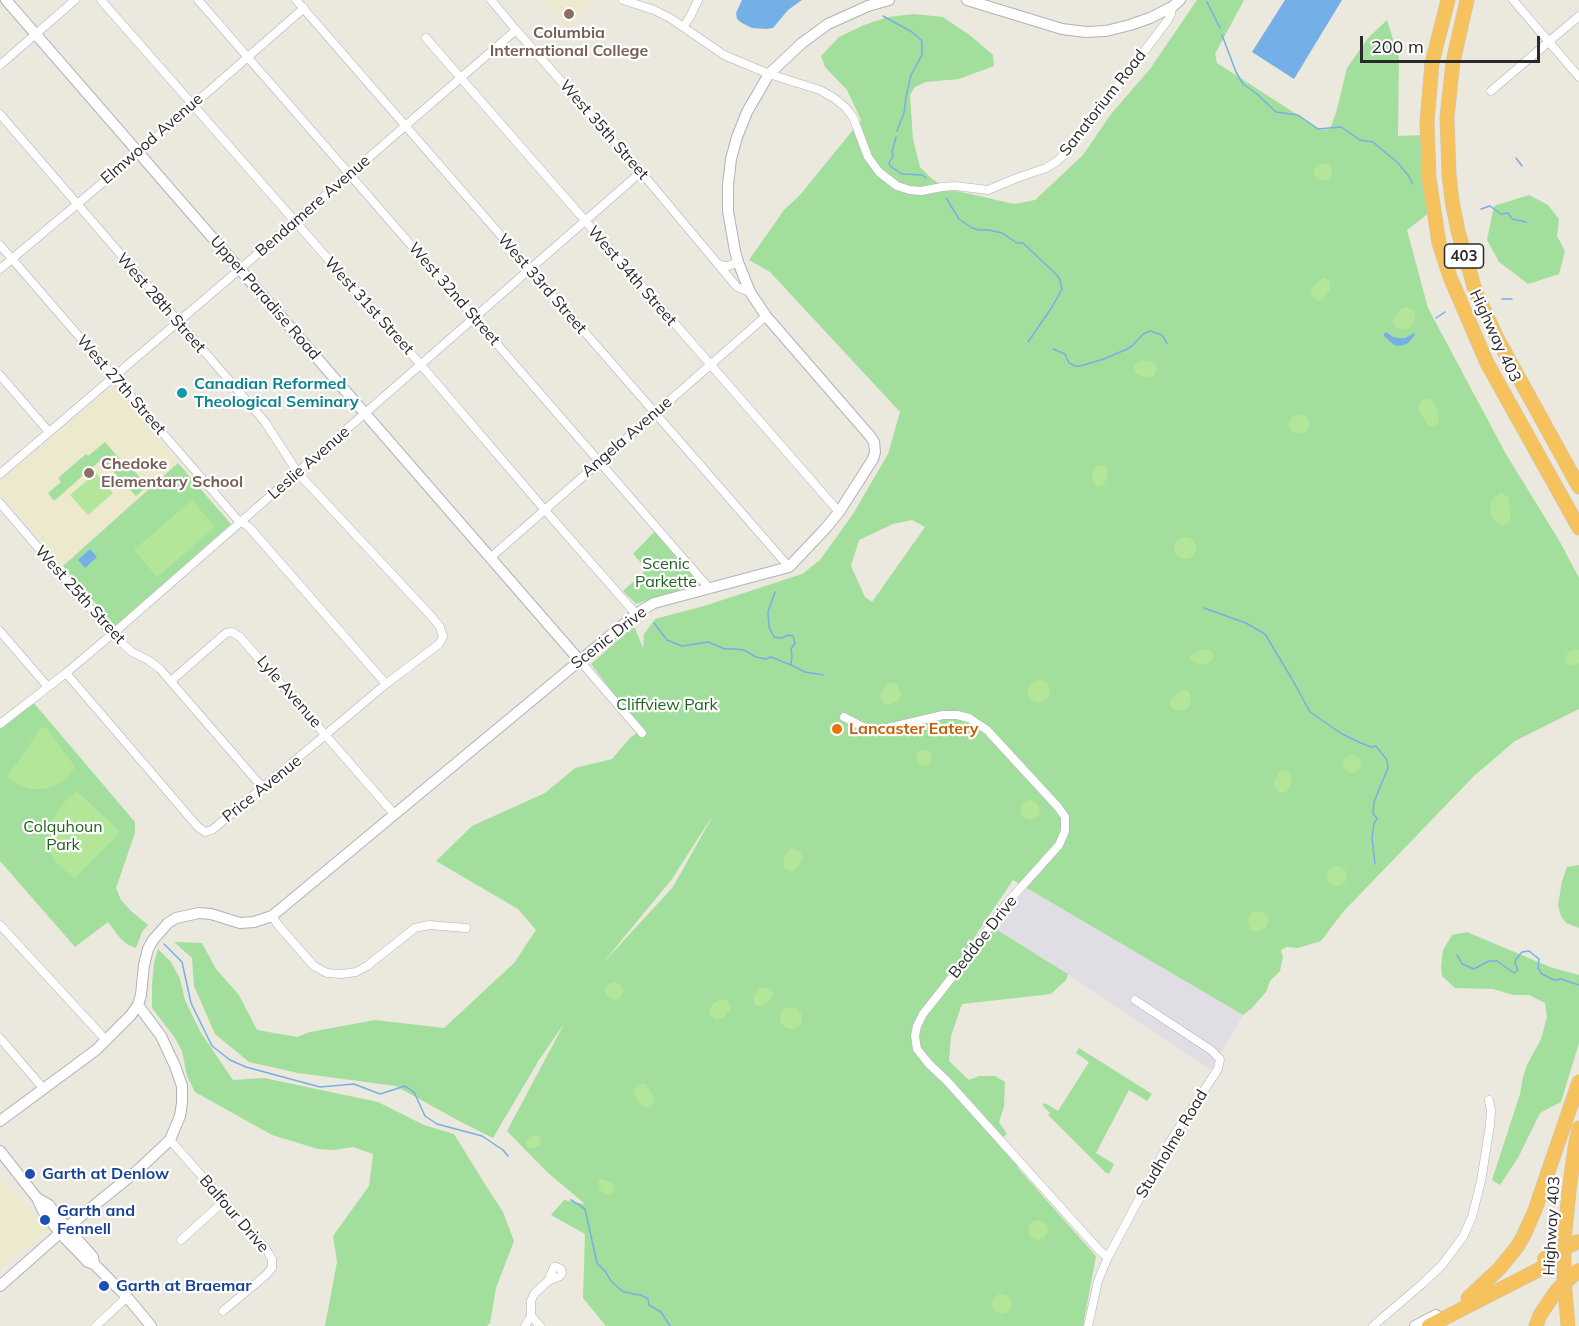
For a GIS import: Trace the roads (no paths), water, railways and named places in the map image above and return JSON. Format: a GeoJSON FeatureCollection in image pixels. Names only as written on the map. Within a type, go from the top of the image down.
{"type":"FeatureCollection","features":[{"type":"Feature","properties":{"kind":"highway","name":"Highway 403"},"geometry":{"type":"LineString","coordinates":[[1448,0],[1432,63],[1427,122],[1429,178],[1439,243],[1450,277],[1487,363],[1579,528]]}},
{"type":"Feature","properties":{"kind":"highway","name":"Highway 403"},"geometry":{"type":"LineString","coordinates":[[1467,0],[1453,62],[1448,117],[1449,174],[1458,231],[1475,290],[1497,339],[1579,487]]}},
{"type":"Feature","properties":{"kind":"highway"},"geometry":{"type":"LineString","coordinates":[[1468,1298],[1499,1269],[1513,1253],[1524,1235],[1535,1210],[1579,1082]]}},
{"type":"Feature","properties":{"kind":"highway","name":"Highway 403"},"geometry":{"type":"LineString","coordinates":[[1568,1326],[1564,1241],[1579,1128]]}},
{"type":"Feature","properties":{"kind":"highway"},"geometry":{"type":"LineString","coordinates":[[1429,1326],[1579,1242]]}},
{"type":"Feature","properties":{"kind":"highway"},"geometry":{"type":"LineString","coordinates":[[1468,1298],[1579,1249]]}},
{"type":"Feature","properties":{"kind":"highway"},"geometry":{"type":"LineString","coordinates":[[1538,1320],[1557,1290],[1579,1270]]}},
{"type":"Feature","properties":{"kind":"street","name":"Upper Paradise Road"},"geometry":{"type":"LineString","coordinates":[[6,0],[642,734]]}},
{"type":"Feature","properties":{"kind":"street"},"geometry":{"type":"LineString","coordinates":[[0,65],[75,0]]}},
{"type":"Feature","properties":{"kind":"street","name":"West 31st Street"},"geometry":{"type":"LineString","coordinates":[[101,0],[636,614]]}},
{"type":"Feature","properties":{"kind":"street","name":"West 32nd Street"},"geometry":{"type":"LineString","coordinates":[[198,0],[709,588]]}},
{"type":"Feature","properties":{"kind":"street","name":"West 33rd Street"},"geometry":{"type":"LineString","coordinates":[[296,0],[789,567]]}},
{"type":"Feature","properties":{"kind":"street","name":"West 35th Street"},"geometry":{"type":"LineString","coordinates":[[491,0],[642,172],[737,287],[750,292]]}},
{"type":"Feature","properties":{"kind":"street","name":"Sanatorium Road"},"geometry":{"type":"LineString","coordinates":[[623,0],[654,10],[724,55],[769,74],[820,90],[834,98],[846,107],[853,117],[868,157],[879,172],[897,186],[921,191],[948,186],[988,190],[1056,162],[1069,150],[1168,20],[1176,3]]}},
{"type":"Feature","properties":{"kind":"street"},"geometry":{"type":"LineString","coordinates":[[683,27],[698,0]]}},
{"type":"Feature","properties":{"kind":"street"},"geometry":{"type":"LineString","coordinates":[[789,567],[839,512],[873,459],[874,442],[766,316],[750,292],[738,262],[728,211],[731,159],[747,112],[769,74],[802,43],[828,24],[868,6],[889,0]]}},
{"type":"Feature","properties":{"kind":"street"},"geometry":{"type":"LineString","coordinates":[[968,0],[1062,29],[1086,32],[1106,31],[1130,25],[1150,18],[1176,3]]}},
{"type":"Feature","properties":{"kind":"street"},"geometry":{"type":"LineString","coordinates":[[1513,0],[1579,77]]}},
{"type":"Feature","properties":{"kind":"street","name":"Elmwood Avenue"},"geometry":{"type":"LineString","coordinates":[[0,269],[138,153],[304,8]]}},
{"type":"Feature","properties":{"kind":"street"},"geometry":{"type":"LineString","coordinates":[[1491,91],[1579,16]]}},
{"type":"Feature","properties":{"kind":"street","name":"Bendamere Avenue"},"geometry":{"type":"LineString","coordinates":[[0,474],[516,30]]}},
{"type":"Feature","properties":{"kind":"street","name":"West 34th Street"},"geometry":{"type":"LineString","coordinates":[[426,38],[839,512]]}},
{"type":"Feature","properties":{"kind":"street","name":"West 28th Street"},"geometry":{"type":"LineString","coordinates":[[0,114],[265,422],[298,472],[440,627]]}},
{"type":"Feature","properties":{"kind":"street","name":"Leslie Avenue"},"geometry":{"type":"LineString","coordinates":[[0,724],[112,634],[642,172]]}},
{"type":"Feature","properties":{"kind":"street","name":"West 27th Street"},"geometry":{"type":"LineString","coordinates":[[0,245],[237,519],[249,527],[386,684]]}},
{"type":"Feature","properties":{"kind":"street"},"geometry":{"type":"LineString","coordinates":[[716,262],[728,266],[738,262]]}},
{"type":"Feature","properties":{"kind":"street","name":"Angela Avenue"},"geometry":{"type":"LineString","coordinates":[[489,558],[766,316]]}},
{"type":"Feature","properties":{"kind":"street"},"geometry":{"type":"LineString","coordinates":[[0,375],[49,432]]}},
{"type":"Feature","properties":{"kind":"street","name":"West 25th Street"},"geometry":{"type":"LineString","coordinates":[[0,503],[112,634],[132,652],[160,669],[263,788]]}},
{"type":"Feature","properties":{"kind":"street","name":"Scenic Drive"},"geometry":{"type":"LineString","coordinates":[[138,1005],[148,950],[153,940],[168,923],[176,918],[198,913],[240,923],[254,922],[272,916],[636,614],[654,603],[789,567]]}},
{"type":"Feature","properties":{"kind":"street","name":"Price Avenue"},"geometry":{"type":"LineString","coordinates":[[66,673],[204,832],[212,830],[386,684],[439,644],[443,637],[440,627]]}},
{"type":"Feature","properties":{"kind":"street"},"geometry":{"type":"LineString","coordinates":[[0,632],[48,687]]}},
{"type":"Feature","properties":{"kind":"street","name":"Lyle Avenue"},"geometry":{"type":"LineString","coordinates":[[171,681],[225,633],[232,632],[240,637],[395,815]]}},
{"type":"Feature","properties":{"kind":"street","name":"Beddoe Drive"},"geometry":{"type":"LineString","coordinates":[[844,717],[871,730],[943,715],[969,718],[987,730],[1065,817],[1065,831],[1059,845],[1007,903],[923,1014],[915,1036],[917,1049],[929,1064],[1108,1257]]}},
{"type":"Feature","properties":{"kind":"street"},"geometry":{"type":"LineString","coordinates":[[272,916],[314,966],[327,973],[342,974],[356,972],[367,966],[415,928],[429,925],[466,928]]}},
{"type":"Feature","properties":{"kind":"street"},"geometry":{"type":"LineString","coordinates":[[0,925],[106,1040]]}},
{"type":"Feature","properties":{"kind":"street","name":"Studholme Road"},"geometry":{"type":"LineString","coordinates":[[1088,1326],[1098,1281],[1108,1257],[1169,1143],[1218,1069],[1220,1059],[1211,1050],[1135,1000]]}},
{"type":"Feature","properties":{"kind":"street"},"geometry":{"type":"LineString","coordinates":[[0,1121],[96,1050],[138,1005],[164,1043],[182,1086],[180,1116],[170,1140],[138,1170],[0,1286]]}},
{"type":"Feature","properties":{"kind":"street"},"geometry":{"type":"LineString","coordinates":[[0,1038],[43,1088]]}},
{"type":"Feature","properties":{"kind":"street"},"geometry":{"type":"LineString","coordinates":[[1373,1326],[1442,1265],[1463,1237],[1472,1217],[1481,1181],[1490,1125],[1489,1100]]}},
{"type":"Feature","properties":{"kind":"street","name":"Balfour Drive"},"geometry":{"type":"LineString","coordinates":[[170,1140],[266,1249],[272,1259],[272,1268],[266,1275],[223,1311]]}},
{"type":"Feature","properties":{"kind":"street"},"geometry":{"type":"LineString","coordinates":[[0,1151],[37,1198],[49,1205],[64,1230],[93,1257],[94,1264],[127,1297],[151,1326]]}},
{"type":"Feature","properties":{"kind":"street"},"geometry":{"type":"LineString","coordinates":[[181,1240],[223,1202]]}},
{"type":"Feature","properties":{"kind":"street"},"geometry":{"type":"LineString","coordinates":[[525,1326],[531,1316],[531,1301],[534,1294],[548,1281]]}},
{"type":"Feature","properties":{"kind":"street"},"geometry":{"type":"LineString","coordinates":[[96,1326],[127,1297]]}},
{"type":"Feature","properties":{"kind":"street"},"geometry":{"type":"LineString","coordinates":[[1415,1326],[1468,1298]]}},
{"type":"Feature","properties":{"kind":"street"},"geometry":{"type":"LineString","coordinates":[[531,1316],[540,1326]]}},
{"type":"Feature","properties":{"kind":"water"},"geometry":{"type":"Polygon","coordinates":[[[742,0],[802,0],[788,10],[773,28],[766,29],[752,28],[737,19],[736,13],[742,0]]]}},
{"type":"Feature","properties":{"kind":"water"},"geometry":{"type":"Polygon","coordinates":[[[1285,0],[1342,0],[1294,79],[1252,52],[1285,0]]]}},
{"type":"Feature","properties":{"kind":"water"},"geometry":{"type":"Polygon","coordinates":[[[1386,332],[1399,338],[1405,338],[1414,333],[1415,335],[1407,344],[1400,346],[1394,345],[1384,336],[1386,332]]]}},
{"type":"Feature","properties":{"kind":"water"},"geometry":{"type":"Polygon","coordinates":[[[90,549],[97,557],[85,568],[78,560],[90,549]]]}},
{"type":"Feature","properties":{"kind":"waterway"},"geometry":{"type":"LineString","coordinates":[[1207,2],[1220,28]]}},
{"type":"Feature","properties":{"kind":"waterway"},"geometry":{"type":"LineString","coordinates":[[883,16],[912,32],[922,41],[922,55],[911,75],[904,113],[897,131]]}},
{"type":"Feature","properties":{"kind":"waterway"},"geometry":{"type":"LineString","coordinates":[[1222,35],[1243,84],[1276,112],[1298,115],[1318,129],[1341,127],[1360,140],[1373,142],[1398,163],[1413,184]]}},
{"type":"Feature","properties":{"kind":"waterway"},"geometry":{"type":"LineString","coordinates":[[896,137],[890,166],[902,174],[922,175],[926,178]]}},
{"type":"Feature","properties":{"kind":"waterway"},"geometry":{"type":"LineString","coordinates":[[1516,158],[1522,166]]}},
{"type":"Feature","properties":{"kind":"waterway"},"geometry":{"type":"LineString","coordinates":[[946,198],[959,219],[972,228],[1002,233],[1017,243],[1023,243],[1060,280],[1062,289],[1028,342]]}},
{"type":"Feature","properties":{"kind":"waterway"},"geometry":{"type":"LineString","coordinates":[[1481,209],[1490,206],[1501,214],[1508,213],[1512,219],[1526,222]]}},
{"type":"Feature","properties":{"kind":"waterway"},"geometry":{"type":"LineString","coordinates":[[1502,299],[1512,299]]}},
{"type":"Feature","properties":{"kind":"waterway"},"geometry":{"type":"LineString","coordinates":[[1436,318],[1445,312]]}},
{"type":"Feature","properties":{"kind":"waterway"},"geometry":{"type":"LineString","coordinates":[[1053,349],[1065,354],[1069,363],[1080,366],[1127,349],[1143,334],[1150,331],[1162,335],[1167,343]]}},
{"type":"Feature","properties":{"kind":"waterway"},"geometry":{"type":"LineString","coordinates":[[775,592],[768,612],[769,627],[774,637],[793,636],[795,643],[791,649],[791,665],[805,672],[823,675]]}},
{"type":"Feature","properties":{"kind":"waterway"},"geometry":{"type":"LineString","coordinates":[[1204,608],[1246,623],[1265,634],[1310,712],[1342,734],[1371,747],[1376,746],[1387,760],[1388,768],[1374,802],[1373,814],[1377,818],[1372,838],[1375,864]]}},
{"type":"Feature","properties":{"kind":"waterway"},"geometry":{"type":"LineString","coordinates":[[654,623],[667,640],[682,646],[708,642],[725,649],[744,650],[756,657],[766,659],[771,657],[791,665]]}},
{"type":"Feature","properties":{"kind":"waterway"},"geometry":{"type":"LineString","coordinates":[[164,944],[182,962],[191,1003],[212,1046],[230,1060],[246,1067],[320,1087],[354,1084],[380,1094],[405,1086],[414,1092],[425,1116],[437,1124],[482,1136],[508,1156]]}},
{"type":"Feature","properties":{"kind":"waterway"},"geometry":{"type":"LineString","coordinates":[[1457,955],[1462,964],[1474,969],[1489,961],[1497,961],[1514,973],[1518,970],[1516,959],[1522,952],[1529,951],[1539,959],[1538,968],[1542,974],[1554,980],[1561,979],[1579,985]]}},
{"type":"Feature","properties":{"kind":"waterway"},"geometry":{"type":"LineString","coordinates":[[571,1200],[585,1209],[597,1263],[611,1281],[622,1291],[648,1299],[649,1305],[661,1312],[670,1326]]}},
{"type":"Feature","properties":{"kind":"place","name":"Columbia International College"},"geometry":{"type":"Point","coordinates":[569,14]}},
{"type":"Feature","properties":{"kind":"place","name":"Canadian Reformed Theological Seminary"},"geometry":{"type":"Point","coordinates":[182,393]}},
{"type":"Feature","properties":{"kind":"place","name":"Chedoke Elementary School"},"geometry":{"type":"Point","coordinates":[89,473]}},
{"type":"Feature","properties":{"kind":"place","name":"Lancaster Eatery"},"geometry":{"type":"Point","coordinates":[837,729]}},
{"type":"Feature","properties":{"kind":"place","name":"Garth at Denlow"},"geometry":{"type":"Point","coordinates":[30,1174]}},
{"type":"Feature","properties":{"kind":"place","name":"Garth and Fennell"},"geometry":{"type":"Point","coordinates":[45,1220]}},
{"type":"Feature","properties":{"kind":"place","name":"Garth at Braemar"},"geometry":{"type":"Point","coordinates":[104,1286]}},
{"type":"Feature","properties":{"kind":"park label","name":"Scenic Parkette"},"geometry":{"type":"Point","coordinates":[666,573]}},
{"type":"Feature","properties":{"kind":"park label","name":"Cliffview Park"},"geometry":{"type":"Point","coordinates":[667,705]}},
{"type":"Feature","properties":{"kind":"park label","name":"Colquhoun Park"},"geometry":{"type":"Point","coordinates":[63,836]}}]}
